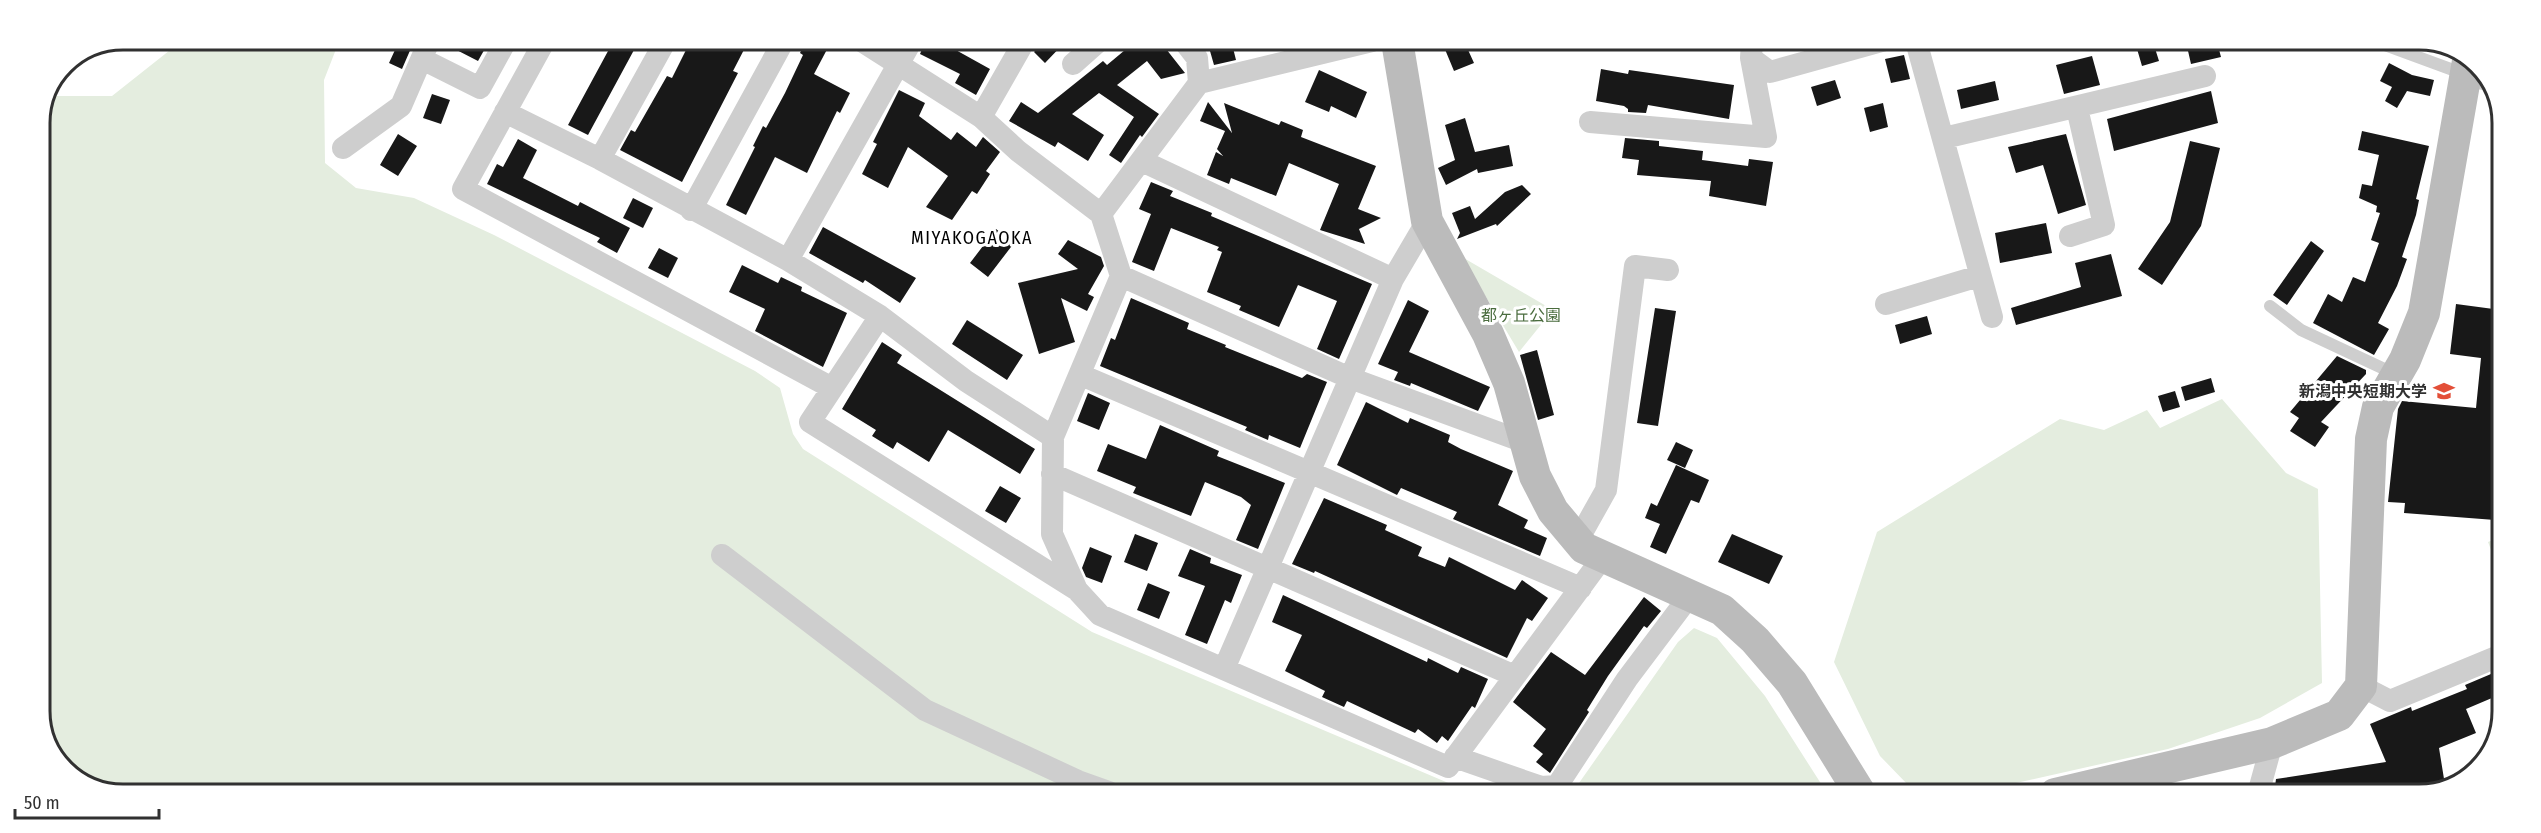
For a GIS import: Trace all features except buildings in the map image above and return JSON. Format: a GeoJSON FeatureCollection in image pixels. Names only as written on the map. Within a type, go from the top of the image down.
{"type":"FeatureCollection","features":[{"type":"Feature","properties":{"kind":"street"},"geometry":{"type":"LineString","coordinates":[[343,148],[401,106],[426,50]]}},
{"type":"Feature","properties":{"kind":"street"},"geometry":{"type":"LineString","coordinates":[[427,50],[480,88],[501,50]]}},
{"type":"Feature","properties":{"kind":"street"},"geometry":{"type":"LineString","coordinates":[[539,50],[463,189],[832,388]]}},
{"type":"Feature","properties":{"kind":"street"},"geometry":{"type":"LineString","coordinates":[[600,159],[660,50]]}},
{"type":"Feature","properties":{"kind":"street"},"geometry":{"type":"LineString","coordinates":[[691,210],[779,50]]}},
{"type":"Feature","properties":{"kind":"street"},"geometry":{"type":"LineString","coordinates":[[877,50],[981,117],[1018,151],[1101,214],[1121,276],[1053,437],[1052,534],[1077,590]]}},
{"type":"Feature","properties":{"kind":"street"},"geometry":{"type":"LineString","coordinates":[[788,260],[906,50]]}},
{"type":"Feature","properties":{"kind":"street"},"geometry":{"type":"LineString","coordinates":[[981,117],[1020,50]]}},
{"type":"Feature","properties":{"kind":"street"},"geometry":{"type":"LineString","coordinates":[[1073,64],[1089,50]]}},
{"type":"Feature","properties":{"kind":"street"},"geometry":{"type":"LineString","coordinates":[[1191,50],[1197,58],[1199,83]]}},
{"type":"Feature","properties":{"kind":"street"},"geometry":{"type":"LineString","coordinates":[[1101,214],[1199,83],[1335,50]]}},
{"type":"Feature","properties":{"kind":"street"},"geometry":{"type":"LineString","coordinates":[[1398,50],[1427,221],[1488,334],[1509,383],[1535,476],[1553,511],[1584,548],[1722,610],[1755,640],[1792,684],[1854,784]]}},
{"type":"Feature","properties":{"kind":"street"},"geometry":{"type":"LineString","coordinates":[[1590,122],[1766,137],[1751,50]]}},
{"type":"Feature","properties":{"kind":"street"},"geometry":{"type":"LineString","coordinates":[[1752,50],[1770,72],[1849,50]]}},
{"type":"Feature","properties":{"kind":"street"},"geometry":{"type":"LineString","coordinates":[[1919,50],[1992,317]]}},
{"type":"Feature","properties":{"kind":"street"},"geometry":{"type":"LineString","coordinates":[[2098,784],[2272,743],[2339,715],[2361,686],[2371,439],[2378,407],[2396,375],[2424,313],[2473,75]]}},
{"type":"Feature","properties":{"kind":"street"},"geometry":{"type":"LineString","coordinates":[[1944,138],[2205,76]]}},
{"type":"Feature","properties":{"kind":"street"},"geometry":{"type":"LineString","coordinates":[[2070,236],[2104,225],[2077,108]]}},
{"type":"Feature","properties":{"kind":"street"},"geometry":{"type":"LineString","coordinates":[[505,112],[600,159],[691,210],[788,260],[880,316],[966,381],[1053,437]]}},
{"type":"Feature","properties":{"kind":"street"},"geometry":{"type":"LineString","coordinates":[[1142,161],[1393,279]]}},
{"type":"Feature","properties":{"kind":"street"},"geometry":{"type":"LineString","coordinates":[[1224,669],[1393,279],[1427,221]]}},
{"type":"Feature","properties":{"kind":"street"},"geometry":{"type":"LineString","coordinates":[[1578,540],[1606,490],[1635,266],[1668,270]]}},
{"type":"Feature","properties":{"kind":"street"},"geometry":{"type":"LineString","coordinates":[[1121,276],[1350,378],[1527,443]]}},
{"type":"Feature","properties":{"kind":"street"},"geometry":{"type":"LineString","coordinates":[[1886,304],[1980,276]]}},
{"type":"Feature","properties":{"kind":"street"},"geometry":{"type":"LineString","coordinates":[[880,316],[810,422],[1077,590],[1100,615],[1448,767],[1603,557]]}},
{"type":"Feature","properties":{"kind":"street"},"geometry":{"type":"LineString","coordinates":[[1081,375],[1581,588]]}},
{"type":"Feature","properties":{"kind":"street"},"geometry":{"type":"LineString","coordinates":[[1052,474],[1268,566],[1515,676]]}},
{"type":"Feature","properties":{"kind":"street"},"geometry":{"type":"LineString","coordinates":[[722,555],[925,710],[1086,784]]}},
{"type":"Feature","properties":{"kind":"street"},"geometry":{"type":"LineString","coordinates":[[1558,784],[1627,679],[1690,594]]}},
{"type":"Feature","properties":{"kind":"street"},"geometry":{"type":"LineString","coordinates":[[2361,686],[2390,701],[2492,659]]}},
{"type":"Feature","properties":{"kind":"street"},"geometry":{"type":"LineString","coordinates":[[2261,784],[2272,743]]}},
{"type":"Feature","properties":{"kind":"street"},"geometry":{"type":"LineString","coordinates":[[1455,757],[1518,784]]}},
{"type":"Feature","properties":{"kind":"lane"},"geometry":{"type":"LineString","coordinates":[[2403,50],[2468,70]]}},
{"type":"Feature","properties":{"kind":"lane"},"geometry":{"type":"LineString","coordinates":[[2270,306],[2301,330],[2396,375]]}},
{"type":"Feature","properties":{"kind":"green space"},"geometry":{"type":"Polygon","coordinates":[[[170,50],[336,50],[324,80],[325,163],[356,188],[414,198],[494,235],[755,371],[780,388],[793,434],[803,449],[1092,632],[1451,784],[123,784],[95,778],[82,771],[62,751],[55,738],[50,715],[50,123],[55,96],[112,96],[170,50]]]}},
{"type":"Feature","properties":{"kind":"green space","name":"都ヶ丘公園"},"geometry":{"type":"Polygon","coordinates":[[[1462,257],[1553,310],[1519,352],[1462,257]]]}},
{"type":"Feature","properties":{"kind":"green space"},"geometry":{"type":"Polygon","coordinates":[[[2222,399],[2286,473],[2318,489],[2322,683],[2260,718],[2168,749],[2011,784],[1907,784],[1880,756],[1834,662],[1877,532],[2060,419],[2104,430],[2147,410],[2160,428],[2222,399]]]}},
{"type":"Feature","properties":{"kind":"green space"},"geometry":{"type":"Polygon","coordinates":[[[1694,628],[1717,638],[1765,696],[1821,784],[1578,784],[1678,642],[1694,628]]]}},
{"type":"Feature","properties":{"kind":"place","name":"新潟中央短期大学"},"geometry":{"type":"Point","coordinates":[2444,391]}},
{"type":"Feature","properties":{"kind":"district","name":"MIYAKOGAOKA"},"geometry":{"type":"Point","coordinates":[972,238]}}]}
